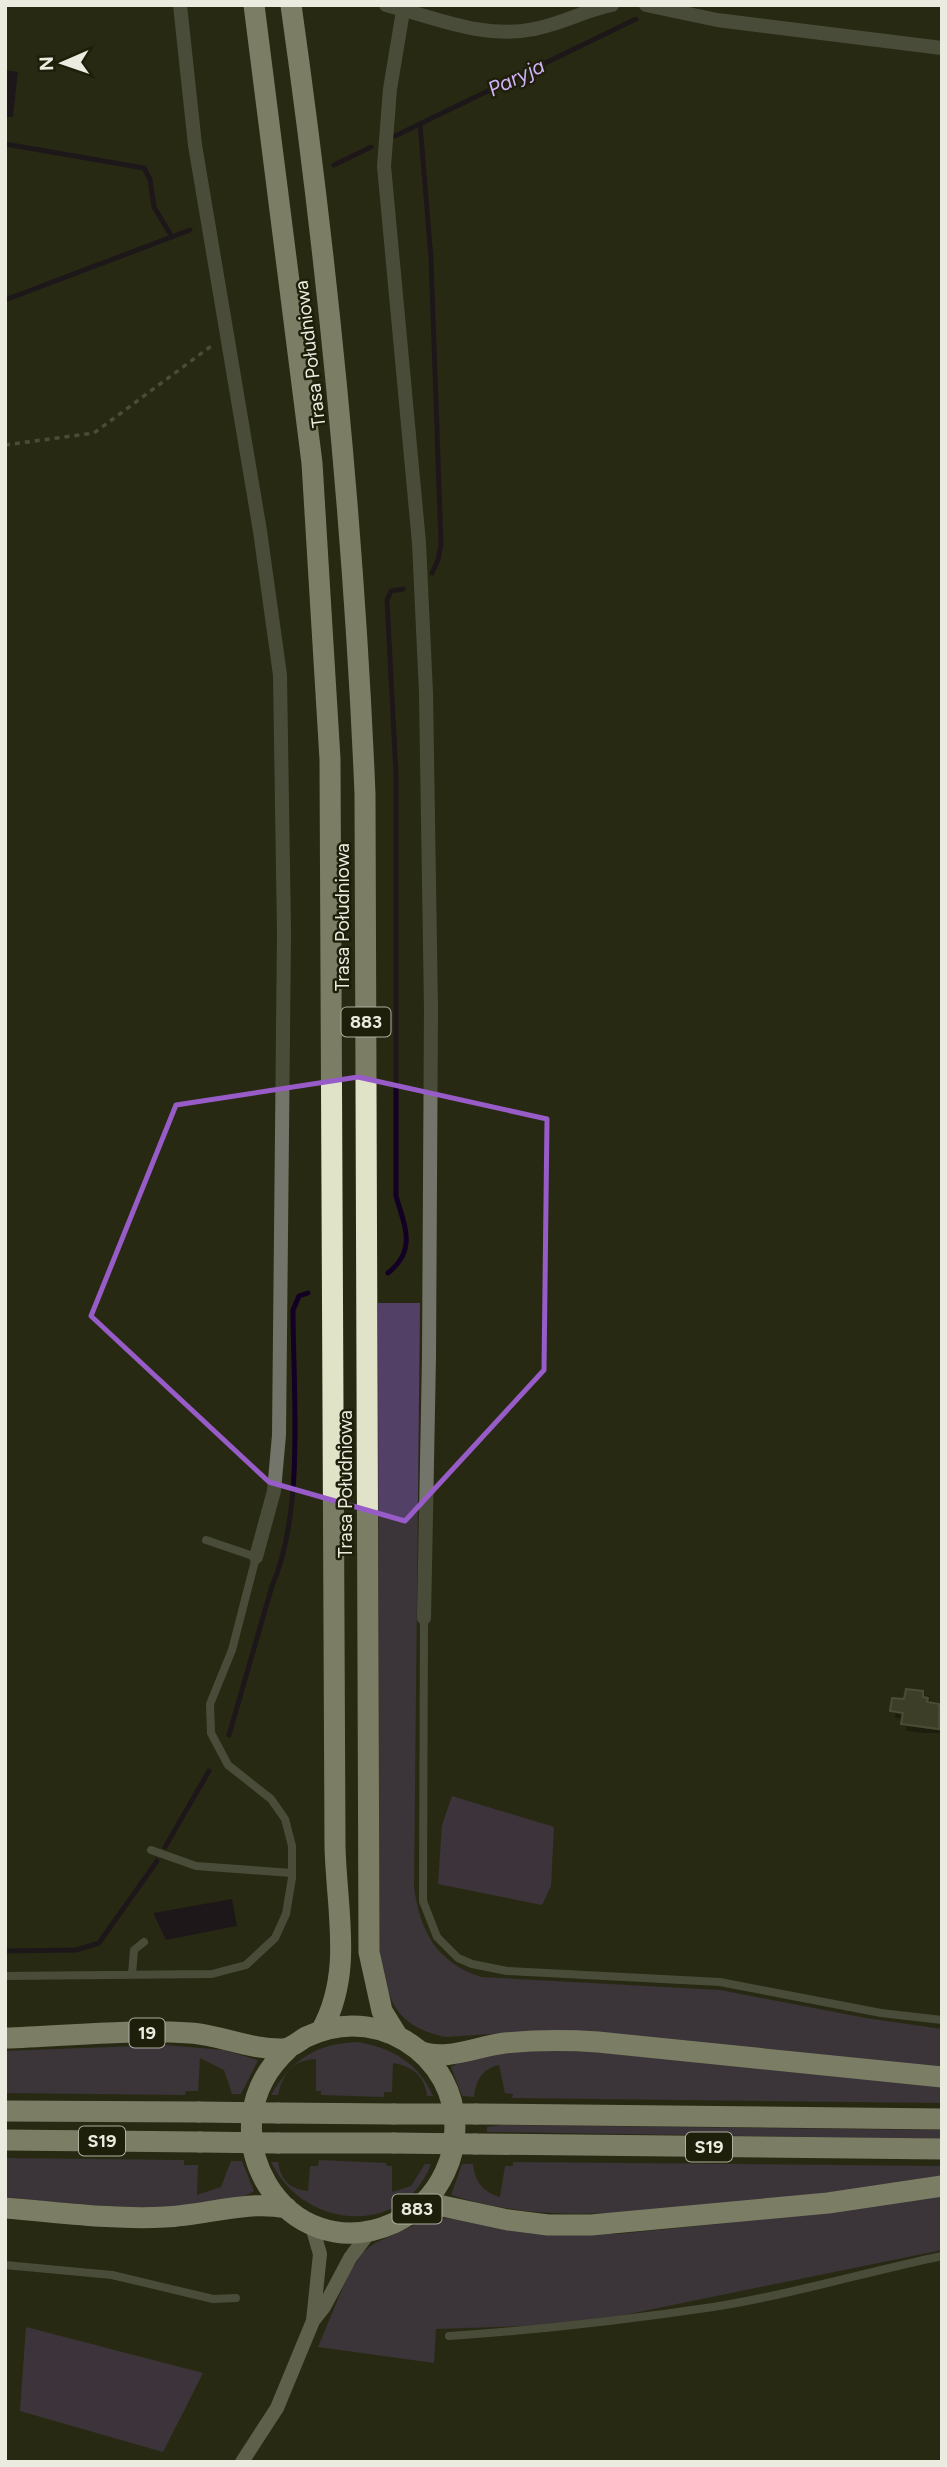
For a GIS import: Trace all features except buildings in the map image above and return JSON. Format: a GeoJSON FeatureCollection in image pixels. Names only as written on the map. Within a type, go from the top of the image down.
{"type":"FeatureCollection","features":[{"type":"Feature","properties":{"kind":"highway","name":"Trasa Południowa"},"geometry":{"type":"LineString","coordinates":[[254,5],[312,463],[330,759],[335,1845],[342,1959],[337,1997],[321,2031]]}},
{"type":"Feature","properties":{"kind":"highway","name":"Trasa Południowa"},"geometry":{"type":"LineString","coordinates":[[291,5],[345,451],[357,604],[365,794],[369,1952],[382,2011],[398,2037]]}},
{"type":"Feature","properties":{"kind":"highway","name":"883"},"geometry":{"type":"LineString","coordinates":[[360,2026],[398,2037],[419,2051],[437,2071],[449,2094],[455,2132],[446,2170],[424,2202],[396,2222],[371,2230],[336,2230],[311,2223],[287,2208],[263,2180],[254,2158],[250,2134],[251,2110],[259,2087],[271,2066],[288,2049],[321,2031],[360,2026]]}},
{"type":"Feature","properties":{"kind":"highway","name":"19"},"geometry":{"type":"LineString","coordinates":[[5,2038],[167,2032],[211,2036],[268,2049],[288,2049]]}},
{"type":"Feature","properties":{"kind":"highway"},"geometry":{"type":"LineString","coordinates":[[419,2051],[443,2056],[504,2043],[549,2039],[942,2077]]}},
{"type":"Feature","properties":{"kind":"highway","name":"S19"},"geometry":{"type":"LineString","coordinates":[[5,2111],[942,2119]]}},
{"type":"Feature","properties":{"kind":"highway","name":"S19"},"geometry":{"type":"LineString","coordinates":[[5,2140],[942,2149]]}},
{"type":"Feature","properties":{"kind":"highway"},"geometry":{"type":"LineString","coordinates":[[424,2202],[508,2220],[548,2225],[591,2225],[828,2203],[942,2186]]}},
{"type":"Feature","properties":{"kind":"highway"},"geometry":{"type":"LineString","coordinates":[[5,2208],[162,2217],[204,2214],[247,2205],[287,2208]]}},
{"type":"Feature","properties":{"kind":"street"},"geometry":{"type":"LineString","coordinates":[[180,5],[197,159],[260,531],[280,689],[284,932],[279,1435],[274,1492],[256,1557]]}},
{"type":"Feature","properties":{"kind":"street"},"geometry":{"type":"LineString","coordinates":[[386,5],[404,7],[477,29],[517,32],[612,5]]}},
{"type":"Feature","properties":{"kind":"street"},"geometry":{"type":"LineString","coordinates":[[646,5],[717,20],[942,48]]}},
{"type":"Feature","properties":{"kind":"street"},"geometry":{"type":"LineString","coordinates":[[404,7],[390,89],[384,166],[419,544],[426,692],[431,1036],[424,1618]]}},
{"type":"Feature","properties":{"kind":"street"},"geometry":{"type":"LineString","coordinates":[[311,2223],[320,2254],[313,2321]]}},
{"type":"Feature","properties":{"kind":"street"},"geometry":{"type":"LineString","coordinates":[[242,2462],[277,2408],[313,2321],[349,2258],[371,2230]]}},
{"type":"Feature","properties":{"kind":"lane"},"geometry":{"type":"LineString","coordinates":[[5,1976],[212,1974],[246,1965],[267,1949],[275,1938],[286,1914],[292,1873],[292,1846],[285,1819],[271,1799],[229,1765],[211,1733],[210,1704],[232,1650],[256,1557],[206,1539]]}},
{"type":"Feature","properties":{"kind":"lane"},"geometry":{"type":"LineString","coordinates":[[424,1618],[423,1901],[437,1937],[458,1958],[507,1971],[720,1982],[881,2013],[942,2020]]}},
{"type":"Feature","properties":{"kind":"lane"},"geometry":{"type":"LineString","coordinates":[[151,1850],[196,1866],[292,1873]]}},
{"type":"Feature","properties":{"kind":"lane"},"geometry":{"type":"LineString","coordinates":[[132,1974],[134,1950],[144,1942]]}},
{"type":"Feature","properties":{"kind":"lane"},"geometry":{"type":"LineString","coordinates":[[450,2336],[576,2327],[635,2316],[715,2307],[942,2256]]}},
{"type":"Feature","properties":{"kind":"lane"},"geometry":{"type":"LineString","coordinates":[[5,2265],[113,2275],[214,2299],[236,2298]]}},
{"type":"Feature","properties":{"kind":"path"},"geometry":{"type":"LineString","coordinates":[[5,445],[94,433],[207,346],[229,339]]}},
{"type":"Feature","properties":{"kind":"highlighted area"},"geometry":{"type":"Polygon","coordinates":[[[358,1077],[547,1119],[544,1370],[405,1521],[269,1482],[91,1316],[176,1105],[358,1077]]]}},
{"type":"Feature","properties":{"kind":"shaded area"},"geometry":{"type":"Polygon","coordinates":[[[5,70],[18,72],[13,117],[5,117],[5,70]]]}},
{"type":"Feature","properties":{"kind":"shaded area"},"geometry":{"type":"Polygon","coordinates":[[[378,1303],[420,1303],[414,1887],[421,1918],[433,1943],[452,1963],[481,1977],[720,1990],[866,2018],[942,2029],[942,2071],[554,2030],[446,2037],[414,2025],[395,2007],[385,1981],[379,1949],[378,1303]]]}},
{"type":"Feature","properties":{"kind":"shaded area"},"geometry":{"type":"Polygon","coordinates":[[[452,1796],[554,1827],[551,1886],[542,1905],[438,1884],[442,1825],[452,1796]]]}},
{"type":"Feature","properties":{"kind":"shaded area"},"geometry":{"type":"Polygon","coordinates":[[[232,1899],[237,1926],[166,1940],[153,1913],[232,1899]]]}},
{"type":"Feature","properties":{"kind":"shaded area"},"geometry":{"type":"Polygon","coordinates":[[[358,2042],[382,2048],[412,2066],[427,2084],[433,2096],[427,2096],[424,2083],[416,2073],[393,2063],[392,2092],[384,2092],[384,2097],[321,2095],[321,2091],[316,2091],[316,2059],[295,2065],[318,2050],[343,2043],[358,2042]]]}},
{"type":"Feature","properties":{"kind":"shaded area"},"geometry":{"type":"Polygon","coordinates":[[[164,2045],[224,2050],[258,2060],[241,2094],[232,2094],[224,2070],[200,2058],[198,2091],[186,2091],[185,2095],[5,2093],[5,2051],[164,2045]]]}},
{"type":"Feature","properties":{"kind":"shaded area"},"geometry":{"type":"Polygon","coordinates":[[[586,2051],[942,2087],[942,2103],[512,2098],[513,2094],[505,2093],[499,2065],[488,2069],[481,2076],[474,2097],[462,2096],[451,2067],[480,2056],[498,2053],[586,2051]]]}},
{"type":"Feature","properties":{"kind":"shaded area"},"geometry":{"type":"Polygon","coordinates":[[[286,2074],[278,2095],[271,2095],[279,2083],[286,2074]]]}},
{"type":"Feature","properties":{"kind":"shaded area"},"geometry":{"type":"Polygon","coordinates":[[[487,2127],[942,2130],[942,2139],[487,2132],[487,2127]]]}},
{"type":"Feature","properties":{"kind":"shaded area"},"geometry":{"type":"Polygon","coordinates":[[[5,2158],[184,2160],[184,2165],[198,2165],[197,2195],[221,2187],[231,2161],[242,2161],[254,2191],[232,2200],[170,2207],[97,2205],[5,2197],[5,2158]]]}},
{"type":"Feature","properties":{"kind":"shaded area"},"geometry":{"type":"Polygon","coordinates":[[[319,2160],[386,2163],[387,2166],[392,2166],[392,2192],[411,2186],[425,2164],[431,2164],[417,2188],[399,2204],[377,2214],[353,2216],[329,2212],[306,2201],[286,2185],[271,2162],[278,2162],[281,2174],[291,2186],[308,2191],[310,2166],[318,2166],[319,2160]]]}},
{"type":"Feature","properties":{"kind":"shaded area"},"geometry":{"type":"Polygon","coordinates":[[[513,2162],[942,2166],[942,2177],[790,2197],[604,2213],[574,2214],[513,2209],[451,2195],[462,2164],[473,2164],[481,2185],[500,2197],[505,2166],[513,2166],[513,2162]]]}},
{"type":"Feature","properties":{"kind":"shaded area"},"geometry":{"type":"Polygon","coordinates":[[[942,2191],[942,2250],[614,2317],[556,2325],[436,2329],[434,2363],[318,2347],[348,2275],[363,2252],[375,2243],[419,2223],[447,2218],[534,2234],[617,2234],[717,2224],[942,2191]]]}},
{"type":"Feature","properties":{"kind":"shaded area"},"geometry":{"type":"Polygon","coordinates":[[[26,2327],[203,2373],[163,2452],[20,2411],[26,2327]]]}},
{"type":"Feature","properties":{"kind":"waterway","name":"Paryja"},"geometry":{"type":"LineString","coordinates":[[395,136],[636,19]]}},
{"type":"Feature","properties":{"kind":"waterway"},"geometry":{"type":"LineString","coordinates":[[420,124],[431,258],[441,544],[432,573]]}},
{"type":"Feature","properties":{"kind":"waterway"},"geometry":{"type":"LineString","coordinates":[[5,144],[144,168],[150,179],[154,207],[172,237]]}},
{"type":"Feature","properties":{"kind":"waterway","name":"Paryja"},"geometry":{"type":"LineString","coordinates":[[334,165],[371,147]]}},
{"type":"Feature","properties":{"kind":"waterway","name":"Paryja"},"geometry":{"type":"LineString","coordinates":[[5,300],[190,230]]}},
{"type":"Feature","properties":{"kind":"waterway"},"geometry":{"type":"LineString","coordinates":[[388,1273],[403,1256],[406,1247],[405,1228],[396,1196],[396,774],[387,600],[391,591],[403,589]]}},
{"type":"Feature","properties":{"kind":"waterway"},"geometry":{"type":"LineString","coordinates":[[229,1735],[282,1556],[289,1523],[295,1451],[293,1310],[299,1296],[308,1293]]}},
{"type":"Feature","properties":{"kind":"waterway"},"geometry":{"type":"LineString","coordinates":[[165,1847],[209,1771]]}},
{"type":"Feature","properties":{"kind":"waterway"},"geometry":{"type":"LineString","coordinates":[[5,1951],[76,1950],[99,1943],[157,1861]]}}]}
